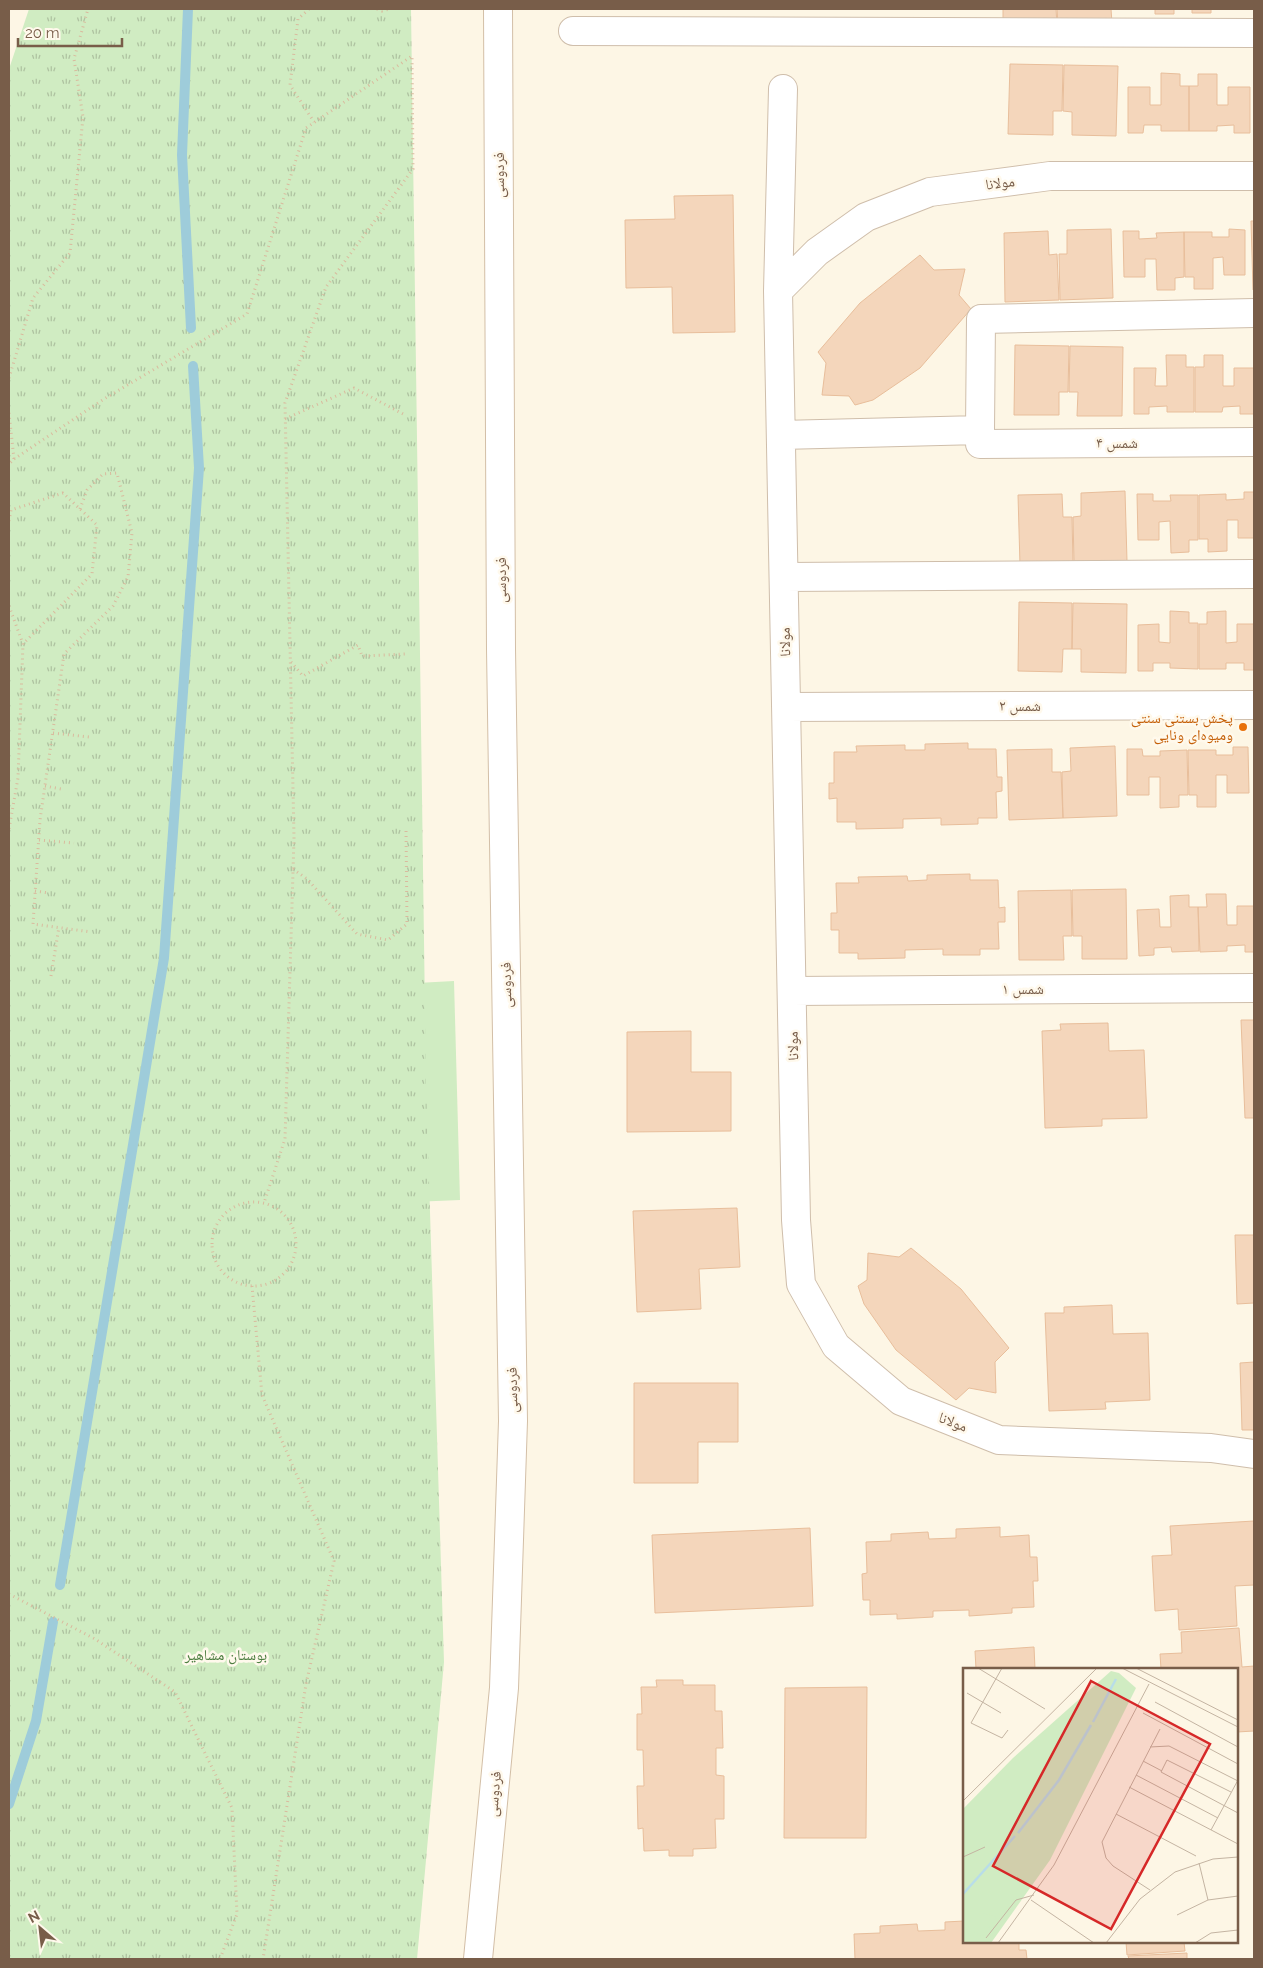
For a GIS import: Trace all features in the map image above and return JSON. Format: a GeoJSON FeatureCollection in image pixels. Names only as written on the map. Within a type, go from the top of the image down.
{"type":"FeatureCollection","features":[{"type":"Feature","properties":{"kind":"street","name":"فردوسی"},"geometry":{"type":"LineString","coordinates":[[478,1959],[504,1688],[513,1421],[501,639],[498,9]]}},
{"type":"Feature","properties":{"kind":"street"},"geometry":{"type":"LineString","coordinates":[[573,30],[1254,33]]}},
{"type":"Feature","properties":{"kind":"street","name":"مولانا"},"geometry":{"type":"LineString","coordinates":[[783,89],[778,291],[796,1220],[801,1284],[836,1346],[901,1401],[999,1440],[1211,1448],[1254,1454]]}},
{"type":"Feature","properties":{"kind":"street","name":"مولانا"},"geometry":{"type":"LineString","coordinates":[[778,291],[817,252],[866,217],[930,192],[1050,176],[1254,176]]}},
{"type":"Feature","properties":{"kind":"street"},"geometry":{"type":"LineString","coordinates":[[980,437],[981,319],[1254,313]]}},
{"type":"Feature","properties":{"kind":"street","name":"شمس ۴"},"geometry":{"type":"LineString","coordinates":[[781,436],[980,437],[1254,442]]}},
{"type":"Feature","properties":{"kind":"street"},"geometry":{"type":"LineString","coordinates":[[784,577],[1254,574]]}},
{"type":"Feature","properties":{"kind":"street","name":"شمس ۲"},"geometry":{"type":"LineString","coordinates":[[786,707],[1254,705]]}},
{"type":"Feature","properties":{"kind":"street","name":"شمس ۱"},"geometry":{"type":"LineString","coordinates":[[792,991],[1254,988]]}},
{"type":"Feature","properties":{"kind":"path"},"geometry":{"type":"LineString","coordinates":[[9,378],[33,298],[70,253],[84,117],[74,59],[88,9]]}},
{"type":"Feature","properties":{"kind":"path"},"geometry":{"type":"LineString","coordinates":[[309,9],[298,19],[290,85],[314,122]]}},
{"type":"Feature","properties":{"kind":"path"},"geometry":{"type":"LineString","coordinates":[[377,9],[382,12],[389,9]]}},
{"type":"Feature","properties":{"kind":"path"},"geometry":{"type":"LineString","coordinates":[[9,464],[104,399],[247,314],[306,128],[412,56],[413,169],[326,286],[285,404],[291,662],[293,869],[284,1139],[264,1203]]}},
{"type":"Feature","properties":{"kind":"path"},"geometry":{"type":"LineString","coordinates":[[285,420],[354,388],[405,415]]}},
{"type":"Feature","properties":{"kind":"path"},"geometry":{"type":"LineString","coordinates":[[9,413],[14,459]]}},
{"type":"Feature","properties":{"kind":"path"},"geometry":{"type":"LineString","coordinates":[[80,510],[87,490],[103,474],[117,473],[132,533],[128,577],[113,606],[64,654],[45,786],[33,924],[91,932]]}},
{"type":"Feature","properties":{"kind":"path"},"geometry":{"type":"LineString","coordinates":[[9,521],[11,510],[63,493],[97,525],[92,574],[23,644]]}},
{"type":"Feature","properties":{"kind":"path"},"geometry":{"type":"LineString","coordinates":[[9,606],[23,644],[18,778],[9,830]]}},
{"type":"Feature","properties":{"kind":"path"},"geometry":{"type":"LineString","coordinates":[[291,662],[303,676],[358,645],[362,656],[406,654]]}},
{"type":"Feature","properties":{"kind":"path"},"geometry":{"type":"LineString","coordinates":[[53,733],[89,737]]}},
{"type":"Feature","properties":{"kind":"path"},"geometry":{"type":"LineString","coordinates":[[45,786],[61,789]]}},
{"type":"Feature","properties":{"kind":"path"},"geometry":{"type":"LineString","coordinates":[[293,869],[307,879],[357,934],[388,940],[407,924],[406,828]]}},
{"type":"Feature","properties":{"kind":"path"},"geometry":{"type":"LineString","coordinates":[[39,840],[74,843]]}},
{"type":"Feature","properties":{"kind":"path"},"geometry":{"type":"LineString","coordinates":[[36,891],[49,893]]}},
{"type":"Feature","properties":{"kind":"path"},"geometry":{"type":"LineString","coordinates":[[51,976],[59,927]]}},
{"type":"Feature","properties":{"kind":"path"},"geometry":{"type":"LineString","coordinates":[[250,1202],[264,1203],[276,1208],[287,1217],[294,1230],[296,1243],[294,1256],[288,1269],[278,1278],[265,1284],[252,1286],[238,1283],[226,1276],[217,1265],[212,1252],[212,1238],[216,1224],[225,1213],[236,1205],[250,1202]]}},
{"type":"Feature","properties":{"kind":"path"},"geometry":{"type":"LineString","coordinates":[[252,1286],[262,1395],[334,1561],[306,1684],[263,1959]]}},
{"type":"Feature","properties":{"kind":"path"},"geometry":{"type":"LineString","coordinates":[[9,1594],[95,1639],[175,1692],[232,1808],[237,1914],[220,1959]]}},
{"type":"Feature","properties":{"kind":"green space","name":"بوستان مشاهیر"},"geometry":{"type":"Polygon","coordinates":[[[29,9],[411,9],[426,1083],[444,1662],[417,1959],[9,1959],[9,69],[29,9]]]}},
{"type":"Feature","properties":{"kind":"green space"},"geometry":{"type":"Polygon","coordinates":[[[454,981],[460,1200],[364,1204],[361,986],[454,981]]]}},
{"type":"Feature","properties":{"kind":"building"},"geometry":{"type":"Polygon","coordinates":[[[1003,9],[1056,9],[1057,25],[1003,26],[1003,9]]]}},
{"type":"Feature","properties":{"kind":"building"},"geometry":{"type":"Polygon","coordinates":[[[1057,9],[1111,9],[1112,23],[1058,24],[1057,9]]]}},
{"type":"Feature","properties":{"kind":"building"},"geometry":{"type":"Polygon","coordinates":[[[1155,9],[1174,9],[1174,14],[1155,14],[1155,9]]]}},
{"type":"Feature","properties":{"kind":"building"},"geometry":{"type":"Polygon","coordinates":[[[1192,9],[1211,9],[1211,13],[1192,13],[1192,9]]]}},
{"type":"Feature","properties":{"kind":"building"},"geometry":{"type":"Polygon","coordinates":[[[1010,64],[1063,65],[1062,111],[1053,111],[1053,135],[1008,134],[1010,64]]]}},
{"type":"Feature","properties":{"kind":"building"},"geometry":{"type":"Polygon","coordinates":[[[1064,65],[1118,66],[1116,136],[1072,135],[1072,112],[1063,111],[1064,65]]]}},
{"type":"Feature","properties":{"kind":"building"},"geometry":{"type":"Polygon","coordinates":[[[1161,73],[1180,74],[1180,86],[1189,86],[1189,131],[1161,131],[1161,125],[1144,125],[1143,133],[1128,133],[1128,87],[1150,87],[1150,105],[1161,105],[1161,73]]]}},
{"type":"Feature","properties":{"kind":"building"},"geometry":{"type":"Polygon","coordinates":[[[1198,74],[1217,74],[1217,105],[1228,105],[1228,87],[1250,87],[1250,133],[1234,133],[1234,125],[1217,126],[1217,131],[1189,131],[1189,86],[1198,86],[1198,74]]]}},
{"type":"Feature","properties":{"kind":"building"},"geometry":{"type":"Polygon","coordinates":[[[733,195],[735,332],[673,333],[672,287],[626,288],[625,220],[675,219],[674,196],[733,195]]]}},
{"type":"Feature","properties":{"kind":"building"},"geometry":{"type":"Polygon","coordinates":[[[1251,221],[1254,221],[1254,290],[1253,290],[1251,221]]]}},
{"type":"Feature","properties":{"kind":"building"},"geometry":{"type":"Polygon","coordinates":[[[1111,229],[1113,298],[1060,300],[1059,254],[1067,254],[1067,230],[1111,229]]]}},
{"type":"Feature","properties":{"kind":"building"},"geometry":{"type":"Polygon","coordinates":[[[1229,229],[1245,230],[1245,275],[1224,275],[1223,257],[1213,258],[1213,289],[1194,289],[1194,277],[1185,277],[1184,232],[1212,232],[1212,237],[1229,237],[1229,229]]]}},
{"type":"Feature","properties":{"kind":"building"},"geometry":{"type":"Polygon","coordinates":[[[1048,231],[1049,255],[1057,254],[1059,300],[1005,302],[1004,233],[1048,231]]]}},
{"type":"Feature","properties":{"kind":"building"},"geometry":{"type":"Polygon","coordinates":[[[1123,231],[1139,231],[1139,239],[1157,238],[1156,233],[1184,232],[1184,277],[1175,278],[1175,290],[1157,290],[1156,259],[1145,259],[1145,277],[1124,277],[1123,231]]]}},
{"type":"Feature","properties":{"kind":"building"},"geometry":{"type":"Polygon","coordinates":[[[920,255],[934,270],[965,269],[959,295],[971,309],[920,368],[873,400],[855,405],[849,396],[822,395],[826,363],[818,352],[860,303],[920,255]]]}},
{"type":"Feature","properties":{"kind":"building"},"geometry":{"type":"Polygon","coordinates":[[[1015,345],[1069,346],[1068,392],[1059,392],[1059,415],[1014,415],[1015,345]]]}},
{"type":"Feature","properties":{"kind":"building"},"geometry":{"type":"Polygon","coordinates":[[[1070,346],[1123,347],[1122,416],[1077,416],[1078,392],[1069,392],[1070,346]]]}},
{"type":"Feature","properties":{"kind":"building"},"geometry":{"type":"Polygon","coordinates":[[[1166,355],[1186,355],[1186,367],[1194,367],[1194,412],[1167,412],[1167,406],[1149,407],[1149,414],[1134,414],[1134,368],[1156,368],[1155,386],[1167,386],[1166,355]]]}},
{"type":"Feature","properties":{"kind":"building"},"geometry":{"type":"Polygon","coordinates":[[[1204,355],[1223,355],[1223,386],[1234,386],[1234,368],[1254,368],[1254,414],[1240,414],[1240,406],[1223,407],[1222,412],[1195,412],[1195,367],[1204,367],[1204,355]]]}},
{"type":"Feature","properties":{"kind":"building"},"geometry":{"type":"Polygon","coordinates":[[[1125,491],[1127,561],[1074,562],[1073,517],[1081,516],[1081,493],[1125,491]]]}},
{"type":"Feature","properties":{"kind":"building"},"geometry":{"type":"Polygon","coordinates":[[[1244,492],[1254,492],[1254,538],[1238,538],[1238,520],[1227,520],[1227,551],[1208,552],[1208,539],[1199,539],[1199,495],[1226,494],[1226,500],[1244,499],[1244,492]]]}},
{"type":"Feature","properties":{"kind":"building"},"geometry":{"type":"Polygon","coordinates":[[[1062,494],[1063,517],[1072,517],[1073,563],[1020,565],[1018,495],[1062,494]]]}},
{"type":"Feature","properties":{"kind":"building"},"geometry":{"type":"Polygon","coordinates":[[[1137,494],[1153,494],[1153,501],[1171,501],[1170,495],[1198,495],[1198,540],[1189,540],[1189,552],[1171,553],[1170,521],[1159,522],[1159,540],[1138,540],[1137,494]]]}},
{"type":"Feature","properties":{"kind":"building"},"geometry":{"type":"Polygon","coordinates":[[[1019,602],[1072,603],[1072,649],[1063,649],[1062,672],[1018,671],[1019,602]]]}},
{"type":"Feature","properties":{"kind":"building"},"geometry":{"type":"Polygon","coordinates":[[[1073,603],[1127,604],[1126,673],[1081,672],[1081,649],[1072,649],[1073,603]]]}},
{"type":"Feature","properties":{"kind":"building"},"geometry":{"type":"Polygon","coordinates":[[[1170,611],[1189,612],[1189,623],[1198,623],[1198,669],[1170,668],[1170,663],[1153,663],[1153,671],[1138,671],[1138,625],[1159,624],[1159,642],[1170,643],[1170,611]]]}},
{"type":"Feature","properties":{"kind":"building"},"geometry":{"type":"Polygon","coordinates":[[[1226,611],[1226,643],[1237,642],[1237,624],[1254,624],[1254,670],[1244,670],[1244,663],[1226,663],[1226,669],[1199,669],[1199,624],[1207,624],[1207,612],[1226,611]]]}},
{"type":"Feature","properties":{"kind":"building"},"geometry":{"type":"Polygon","coordinates":[[[968,743],[968,749],[996,749],[997,777],[1002,777],[1002,791],[996,792],[997,818],[978,818],[978,824],[941,825],[941,818],[903,819],[903,828],[856,829],[856,822],[837,822],[837,798],[829,799],[829,783],[834,783],[834,752],[857,752],[856,746],[905,745],[905,750],[925,750],[925,744],[968,743]]]}},
{"type":"Feature","properties":{"kind":"building"},"geometry":{"type":"Polygon","coordinates":[[[1115,746],[1117,816],[1063,818],[1062,772],[1071,771],[1070,748],[1115,746]]]}},
{"type":"Feature","properties":{"kind":"building"},"geometry":{"type":"Polygon","coordinates":[[[1233,747],[1248,747],[1249,793],[1227,793],[1227,775],[1216,775],[1216,807],[1197,807],[1197,795],[1189,795],[1188,750],[1216,750],[1216,755],[1233,755],[1233,747]]]}},
{"type":"Feature","properties":{"kind":"building"},"geometry":{"type":"Polygon","coordinates":[[[1052,749],[1052,772],[1061,772],[1063,818],[1009,820],[1007,750],[1052,749]]]}},
{"type":"Feature","properties":{"kind":"building"},"geometry":{"type":"Polygon","coordinates":[[[1127,749],[1142,749],[1143,756],[1160,756],[1160,751],[1187,750],[1188,795],[1179,795],[1179,807],[1160,808],[1160,777],[1149,777],[1149,795],[1127,795],[1127,749]]]}},
{"type":"Feature","properties":{"kind":"building"},"geometry":{"type":"Polygon","coordinates":[[[970,874],[970,880],[998,880],[999,908],[1005,907],[1005,922],[998,922],[999,949],[980,949],[980,955],[943,955],[943,949],[905,950],[905,958],[858,959],[858,953],[839,953],[839,930],[831,930],[831,913],[837,913],[836,883],[859,883],[858,877],[907,876],[908,881],[927,880],[927,875],[970,874]]]}},
{"type":"Feature","properties":{"kind":"building"},"geometry":{"type":"Polygon","coordinates":[[[1126,889],[1127,959],[1082,959],[1082,936],[1073,936],[1072,890],[1126,889]]]}},
{"type":"Feature","properties":{"kind":"building"},"geometry":{"type":"Polygon","coordinates":[[[1071,890],[1072,936],[1063,936],[1064,960],[1019,960],[1018,891],[1071,890]]]}},
{"type":"Feature","properties":{"kind":"building"},"geometry":{"type":"Polygon","coordinates":[[[1206,894],[1226,894],[1227,925],[1237,925],[1237,906],[1254,906],[1254,952],[1245,952],[1245,945],[1227,946],[1227,951],[1200,952],[1198,907],[1207,907],[1206,894]]]}},
{"type":"Feature","properties":{"kind":"building"},"geometry":{"type":"Polygon","coordinates":[[[1189,895],[1189,907],[1198,907],[1199,951],[1172,952],[1171,947],[1154,948],[1154,955],[1139,956],[1137,910],[1159,909],[1160,927],[1171,927],[1170,896],[1189,895]]]}},
{"type":"Feature","properties":{"kind":"building"},"geometry":{"type":"Polygon","coordinates":[[[1241,1020],[1254,1020],[1254,1118],[1245,1118],[1241,1020]]]}},
{"type":"Feature","properties":{"kind":"building"},"geometry":{"type":"Polygon","coordinates":[[[1108,1023],[1109,1051],[1144,1050],[1147,1118],[1102,1119],[1102,1126],[1045,1128],[1042,1031],[1061,1030],[1060,1024],[1108,1023]]]}},
{"type":"Feature","properties":{"kind":"building"},"geometry":{"type":"Polygon","coordinates":[[[691,1031],[691,1072],[731,1072],[731,1131],[627,1132],[627,1032],[691,1031]]]}},
{"type":"Feature","properties":{"kind":"building"},"geometry":{"type":"Polygon","coordinates":[[[737,1208],[740,1267],[699,1269],[701,1309],[637,1312],[633,1211],[737,1208]]]}},
{"type":"Feature","properties":{"kind":"building"},"geometry":{"type":"Polygon","coordinates":[[[1235,1235],[1254,1235],[1254,1303],[1237,1304],[1235,1235]]]}},
{"type":"Feature","properties":{"kind":"building"},"geometry":{"type":"Polygon","coordinates":[[[911,1248],[961,1289],[1009,1348],[995,1362],[996,1393],[969,1388],[956,1400],[896,1350],[864,1304],[858,1286],[867,1280],[868,1253],[899,1257],[911,1248]]]}},
{"type":"Feature","properties":{"kind":"building"},"geometry":{"type":"Polygon","coordinates":[[[1112,1305],[1113,1334],[1148,1333],[1150,1400],[1105,1402],[1106,1409],[1049,1411],[1045,1313],[1064,1313],[1064,1307],[1112,1305]]]}},
{"type":"Feature","properties":{"kind":"building"},"geometry":{"type":"Polygon","coordinates":[[[1254,1362],[1254,1430],[1242,1430],[1240,1363],[1254,1362]]]}},
{"type":"Feature","properties":{"kind":"building"},"geometry":{"type":"Polygon","coordinates":[[[634,1383],[738,1383],[738,1442],[698,1442],[698,1483],[634,1483],[634,1383]]]}},
{"type":"Feature","properties":{"kind":"building"},"geometry":{"type":"Polygon","coordinates":[[[1254,1521],[1254,1585],[1235,1586],[1237,1626],[1179,1630],[1178,1609],[1155,1611],[1152,1556],[1172,1555],[1170,1526],[1254,1521]]]}},
{"type":"Feature","properties":{"kind":"building"},"geometry":{"type":"Polygon","coordinates":[[[1000,1527],[1000,1537],[1029,1535],[1030,1557],[1037,1557],[1038,1581],[1033,1581],[1034,1607],[1012,1608],[1012,1613],[969,1616],[969,1610],[933,1611],[933,1617],[897,1619],[897,1614],[870,1615],[870,1600],[863,1600],[862,1574],[867,1573],[866,1542],[891,1541],[891,1534],[928,1532],[929,1539],[956,1538],[956,1529],[1000,1527]]]}},
{"type":"Feature","properties":{"kind":"building"},"geometry":{"type":"Polygon","coordinates":[[[810,1528],[813,1606],[655,1613],[652,1535],[810,1528]]]}},
{"type":"Feature","properties":{"kind":"building"},"geometry":{"type":"Polygon","coordinates":[[[1239,1628],[1242,1667],[1254,1666],[1254,1731],[1238,1732],[1238,1668],[1161,1668],[1160,1654],[1182,1653],[1181,1632],[1239,1628]]]}},
{"type":"Feature","properties":{"kind":"building"},"geometry":{"type":"Polygon","coordinates":[[[1034,1647],[1035,1668],[976,1668],[975,1651],[1034,1647]]]}},
{"type":"Feature","properties":{"kind":"building"},"geometry":{"type":"Polygon","coordinates":[[[656,1680],[683,1680],[683,1685],[715,1685],[715,1711],[722,1711],[723,1748],[716,1748],[716,1775],[724,1776],[724,1819],[715,1819],[716,1848],[693,1849],[693,1856],[669,1856],[669,1850],[644,1851],[643,1828],[638,1829],[637,1786],[644,1786],[643,1750],[637,1750],[637,1714],[642,1714],[641,1687],[657,1687],[656,1680]]]}},
{"type":"Feature","properties":{"kind":"building"},"geometry":{"type":"Polygon","coordinates":[[[867,1687],[866,1838],[784,1838],[785,1688],[867,1687]]]}},
{"type":"Feature","properties":{"kind":"building"},"geometry":{"type":"Polygon","coordinates":[[[963,1921],[963,1943],[1019,1943],[1019,1950],[1026,1950],[1027,1959],[855,1959],[854,1934],[880,1933],[880,1926],[917,1924],[918,1931],[945,1930],[945,1922],[963,1921]]]}},
{"type":"Feature","properties":{"kind":"building"},"geometry":{"type":"Polygon","coordinates":[[[1126,1943],[1184,1943],[1185,1951],[1127,1955],[1126,1943]]]}},
{"type":"Feature","properties":{"kind":"building"},"geometry":{"type":"Polygon","coordinates":[[[1187,1953],[1187,1959],[1129,1959],[1128,1956],[1187,1953]]]}},
{"type":"Feature","properties":{"kind":"waterway"},"geometry":{"type":"LineString","coordinates":[[188,9],[182,155],[191,328]]}},
{"type":"Feature","properties":{"kind":"waterway"},"geometry":{"type":"LineString","coordinates":[[60,1585],[164,958],[199,468],[193,366]]}},
{"type":"Feature","properties":{"kind":"waterway"},"geometry":{"type":"LineString","coordinates":[[9,1804],[36,1721],[53,1622]]}},
{"type":"Feature","properties":{"kind":"place","name":"پخش بستنی سنتی ومیوه‌ای ونایی"},"geometry":{"type":"Point","coordinates":[1243,727]}}]}
